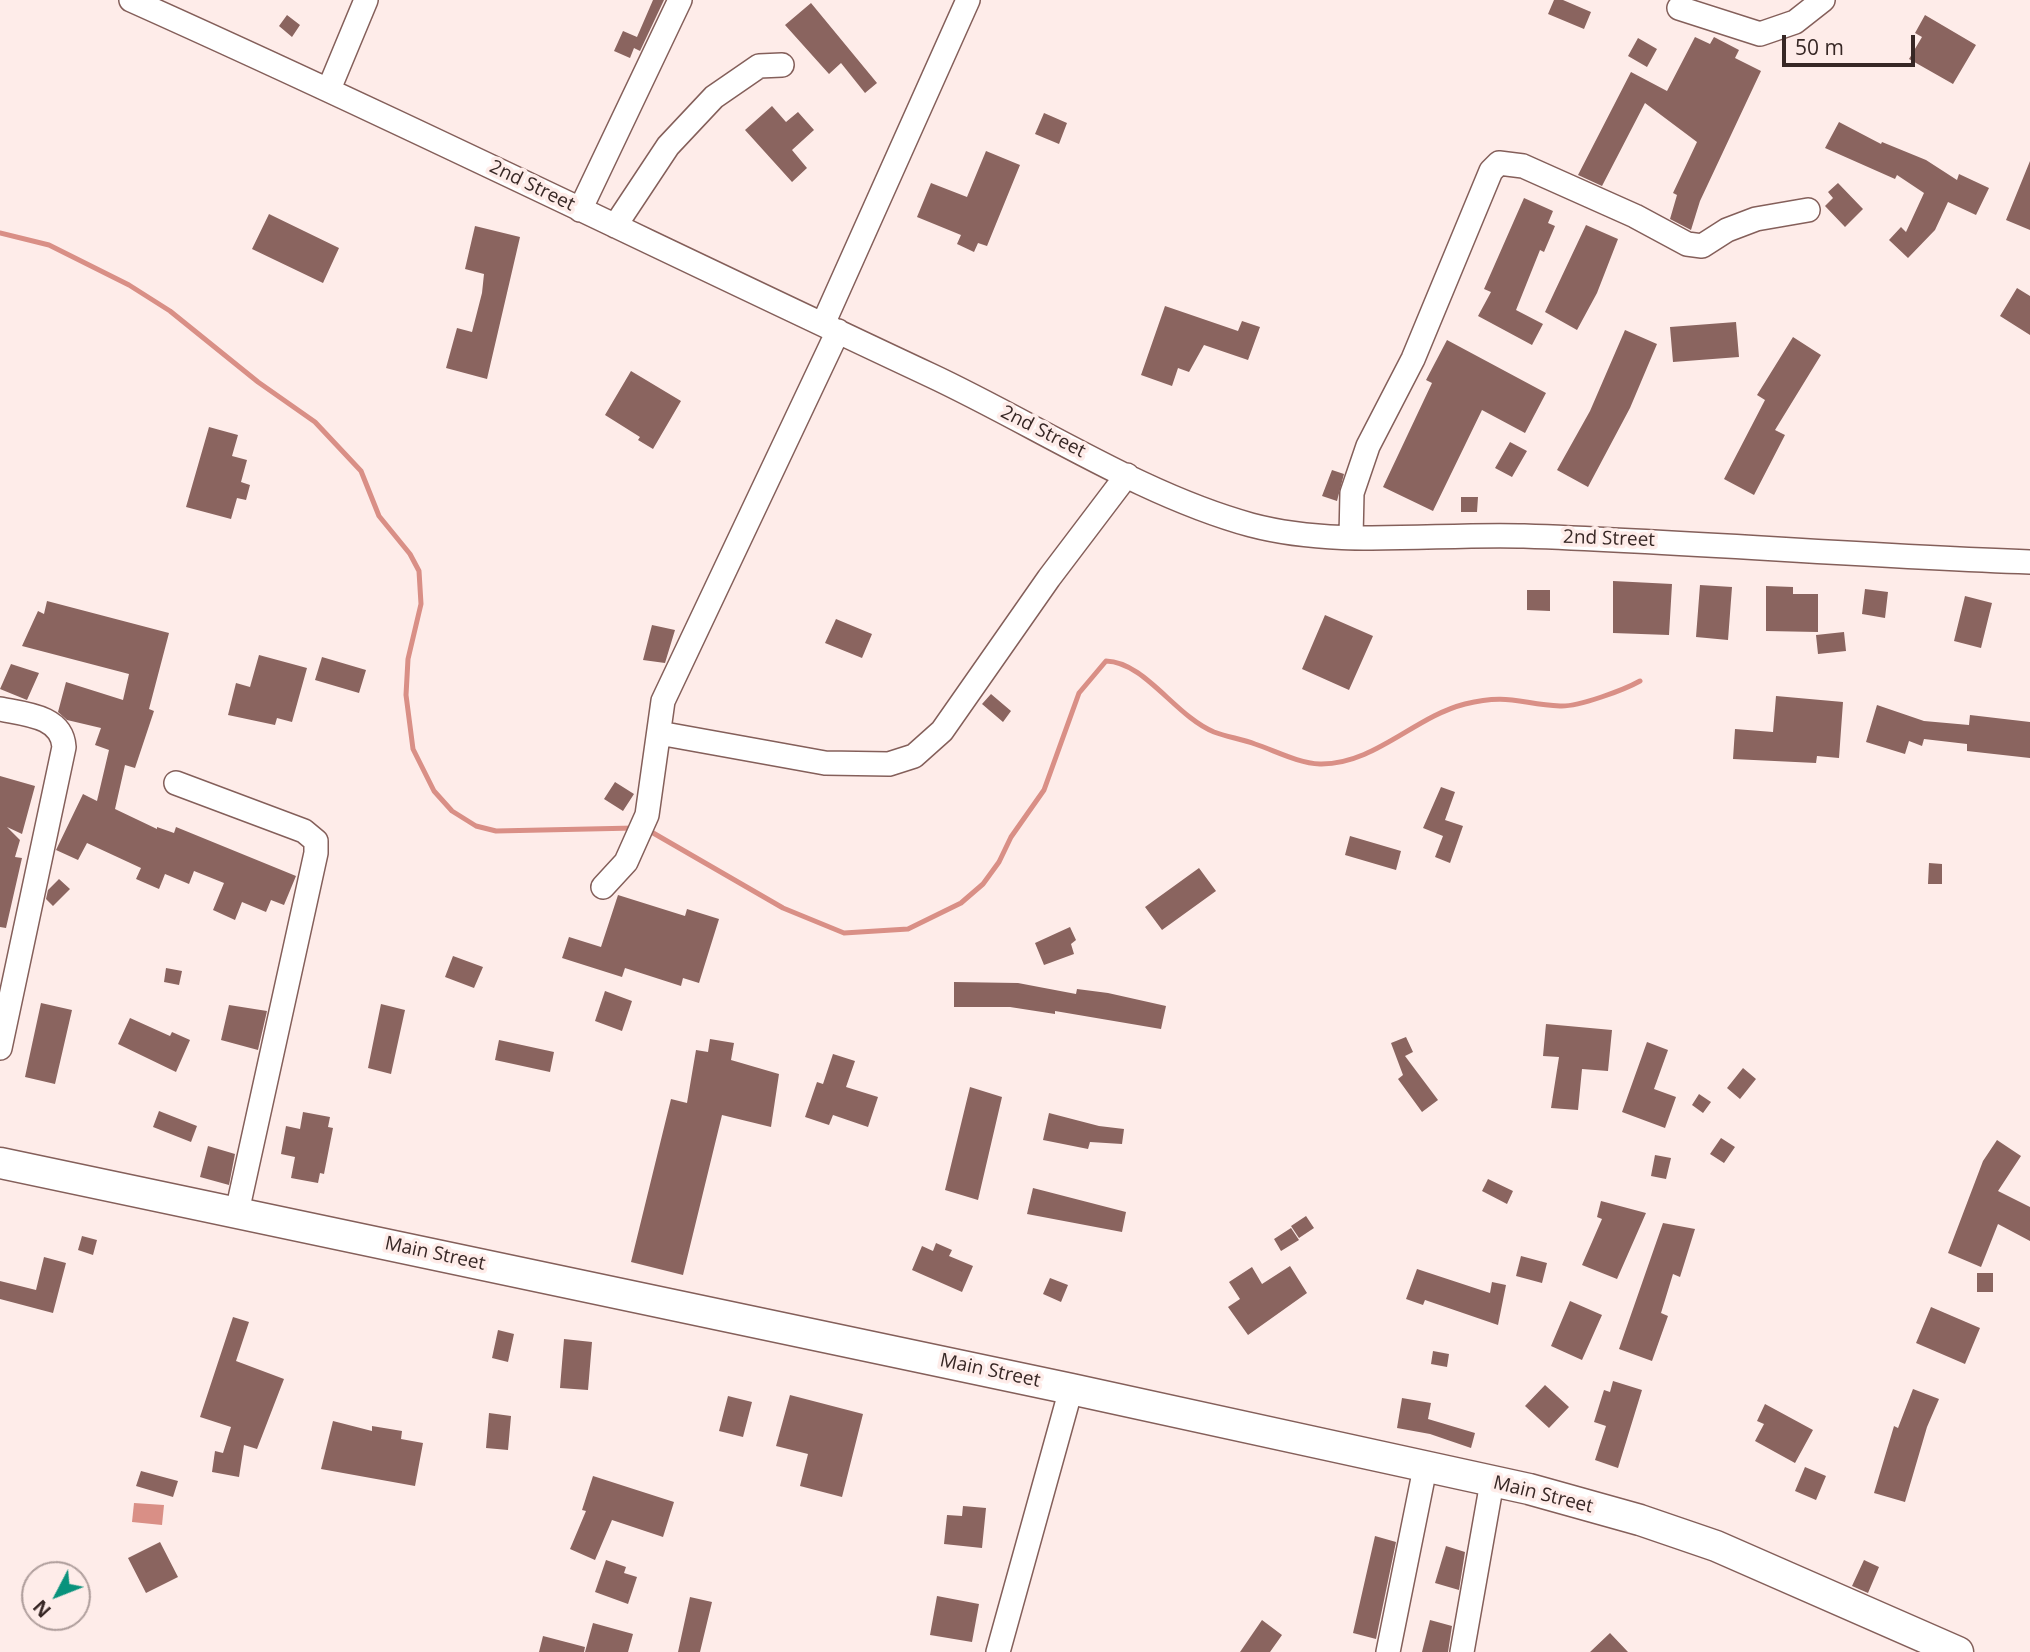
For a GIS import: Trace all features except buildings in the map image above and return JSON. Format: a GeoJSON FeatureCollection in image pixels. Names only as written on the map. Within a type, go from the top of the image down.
{"type":"FeatureCollection","features":[{"type":"Feature","properties":{"kind":"main road","name":"Main Street"},"geometry":{"type":"LineString","coordinates":[[0,1163],[1071,1388],[1492,1482],[1640,1520],[1716,1546],[1958,1652]]}},
{"type":"Feature","properties":{"kind":"street","name":"2nd Street"},"geometry":{"type":"LineString","coordinates":[[131,0],[329,89],[830,328],[1127,475],[1218,515],[1255,526],[1301,535],[1351,537],[1468,534],[1582,538],[2030,562]]}},
{"type":"Feature","properties":{"kind":"street"},"geometry":{"type":"LineString","coordinates":[[329,89],[366,0]]}},
{"type":"Feature","properties":{"kind":"street"},"geometry":{"type":"LineString","coordinates":[[580,209],[680,0]]}},
{"type":"Feature","properties":{"kind":"street"},"geometry":{"type":"LineString","coordinates":[[603,887],[626,862],[648,814],[663,701],[830,328],[968,0]]}},
{"type":"Feature","properties":{"kind":"street"},"geometry":{"type":"LineString","coordinates":[[1679,8],[1760,34],[1795,22],[1823,0]]}},
{"type":"Feature","properties":{"kind":"street"},"geometry":{"type":"LineString","coordinates":[[615,226],[668,146],[714,97],[759,66],[782,65]]}},
{"type":"Feature","properties":{"kind":"street"},"geometry":{"type":"LineString","coordinates":[[1351,537],[1352,493],[1368,446],[1413,359],[1491,171],[1499,163],[1523,166],[1635,216],[1687,244],[1702,246],[1727,230],[1756,219],[1808,210]]}},
{"type":"Feature","properties":{"kind":"street"},"geometry":{"type":"LineString","coordinates":[[659,733],[825,763],[889,764],[914,756],[942,731],[1049,578],[1127,475]]}},
{"type":"Feature","properties":{"kind":"street"},"geometry":{"type":"LineString","coordinates":[[0,709],[49,721],[64,740],[64,747],[0,1048]]}},
{"type":"Feature","properties":{"kind":"street"},"geometry":{"type":"LineString","coordinates":[[176,783],[304,831],[316,841],[316,853],[237,1212]]}},
{"type":"Feature","properties":{"kind":"street"},"geometry":{"type":"LineString","coordinates":[[998,1652],[1071,1388]]}},
{"type":"Feature","properties":{"kind":"street"},"geometry":{"type":"LineString","coordinates":[[1388,1652],[1425,1468]]}},
{"type":"Feature","properties":{"kind":"street"},"geometry":{"type":"LineString","coordinates":[[1462,1652],[1492,1482]]}},
{"type":"Feature","properties":{"kind":"shaded area"},"geometry":{"type":"Polygon","coordinates":[[[134,1503],[164,1505],[162,1525],[132,1522],[134,1503]]]}},
{"type":"Feature","properties":{"kind":"waterway"},"geometry":{"type":"LineString","coordinates":[[0,233],[49,245],[129,285],[170,311],[258,382],[315,422],[361,471],[379,516],[410,554],[419,571],[421,604],[408,659],[406,695],[413,749],[434,791],[452,811],[476,826],[496,831],[635,828]]}},
{"type":"Feature","properties":{"kind":"waterway"},"geometry":{"type":"LineString","coordinates":[[648,830],[783,908],[844,933],[908,929],[961,903],[983,884],[1044,790],[1079,693],[1106,661],[1134,670],[1186,714],[1214,732],[1295,759],[1320,764],[1358,757],[1446,710],[1465,704],[1504,699],[1568,706],[1601,697],[1640,681]]}}]}
